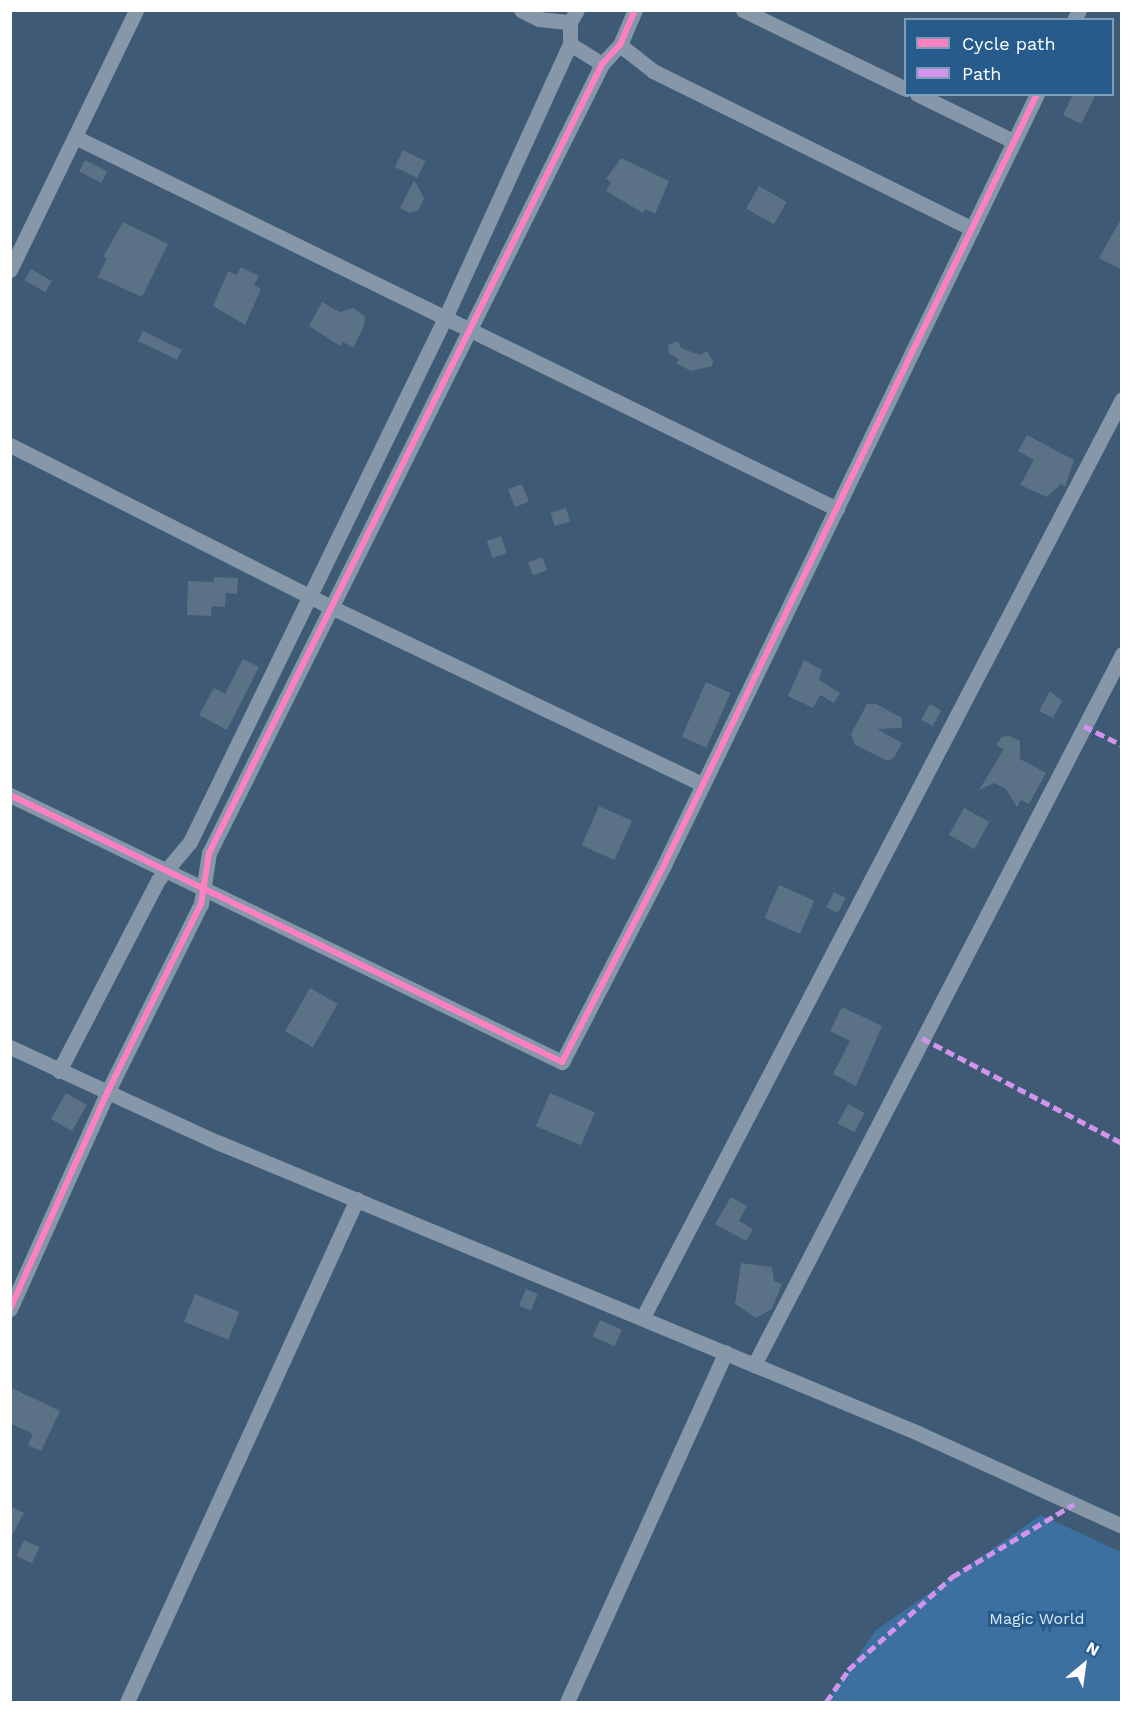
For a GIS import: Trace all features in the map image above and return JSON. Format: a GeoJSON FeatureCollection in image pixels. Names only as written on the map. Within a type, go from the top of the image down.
{"type":"FeatureCollection","features":[{"type":"Feature","properties":{"kind":"street"},"geometry":{"type":"LineString","coordinates":[[10,270],[136,10]]}},
{"type":"Feature","properties":{"kind":"street"},"geometry":{"type":"LineString","coordinates":[[59,1071],[165,870],[190,842],[445,318],[570,44],[573,16],[539,19],[521,10]]}},
{"type":"Feature","properties":{"kind":"street"},"geometry":{"type":"LineString","coordinates":[[10,1309],[108,1092],[201,904],[209,853],[602,64],[620,45],[635,10]]}},
{"type":"Feature","properties":{"kind":"street"},"geometry":{"type":"LineString","coordinates":[[743,10],[904,88]]}},
{"type":"Feature","properties":{"kind":"street"},"geometry":{"type":"LineString","coordinates":[[570,44],[602,64]]}},
{"type":"Feature","properties":{"kind":"street"},"geometry":{"type":"LineString","coordinates":[[620,45],[653,70],[972,229]]}},
{"type":"Feature","properties":{"kind":"street"},"geometry":{"type":"LineString","coordinates":[[921,96],[1013,141]]}},
{"type":"Feature","properties":{"kind":"street"},"geometry":{"type":"LineString","coordinates":[[10,795],[562,1062],[837,509],[1036,96]]}},
{"type":"Feature","properties":{"kind":"street"},"geometry":{"type":"LineString","coordinates":[[75,137],[468,331],[837,509]]}},
{"type":"Feature","properties":{"kind":"street"},"geometry":{"type":"LineString","coordinates":[[643,1317],[1122,399]]}},
{"type":"Feature","properties":{"kind":"street"},"geometry":{"type":"LineString","coordinates":[[10,445],[331,607],[702,784]]}},
{"type":"Feature","properties":{"kind":"street"},"geometry":{"type":"LineString","coordinates":[[754,1365],[1122,654]]}},
{"type":"Feature","properties":{"kind":"street"},"geometry":{"type":"LineString","coordinates":[[10,1047],[217,1142],[918,1433],[1122,1526]]}},
{"type":"Feature","properties":{"kind":"street"},"geometry":{"type":"LineString","coordinates":[[127,1702],[357,1199]]}},
{"type":"Feature","properties":{"kind":"street"},"geometry":{"type":"LineString","coordinates":[[567,1702],[726,1352]]}},
{"type":"Feature","properties":{"kind":"green space","name":"Magic World"},"geometry":{"type":"Polygon","coordinates":[[[1041,1515],[1121,1552],[1121,1702],[826,1702],[876,1630],[1041,1515]]]}},
{"type":"Feature","properties":{"kind":"building"},"geometry":{"type":"Polygon","coordinates":[[[1072,96],[1095,96],[1081,124],[1063,115],[1072,96]]]}},
{"type":"Feature","properties":{"kind":"building"},"geometry":{"type":"Polygon","coordinates":[[[403,150],[425,161],[417,178],[395,167],[403,150]]]}},
{"type":"Feature","properties":{"kind":"building"},"geometry":{"type":"Polygon","coordinates":[[[621,158],[669,181],[655,214],[645,209],[643,213],[606,191],[611,182],[606,179],[621,158]]]}},
{"type":"Feature","properties":{"kind":"building"},"geometry":{"type":"Polygon","coordinates":[[[85,160],[107,171],[101,183],[79,172],[85,160]]]}},
{"type":"Feature","properties":{"kind":"building"},"geometry":{"type":"Polygon","coordinates":[[[414,180],[424,198],[419,210],[410,213],[400,208],[414,180]]]}},
{"type":"Feature","properties":{"kind":"building"},"geometry":{"type":"Polygon","coordinates":[[[759,186],[787,202],[774,225],[746,209],[759,186]]]}},
{"type":"Feature","properties":{"kind":"building"},"geometry":{"type":"Polygon","coordinates":[[[1122,217],[1122,270],[1099,258],[1122,217]]]}},
{"type":"Feature","properties":{"kind":"building"},"geometry":{"type":"Polygon","coordinates":[[[123,222],[168,244],[142,297],[98,277],[107,258],[103,257],[123,222]]]}},
{"type":"Feature","properties":{"kind":"building"},"geometry":{"type":"Polygon","coordinates":[[[241,267],[259,276],[254,285],[261,289],[245,325],[213,306],[228,271],[237,275],[241,267]]]}},
{"type":"Feature","properties":{"kind":"building"},"geometry":{"type":"Polygon","coordinates":[[[31,269],[52,281],[45,292],[24,280],[31,269]]]}},
{"type":"Feature","properties":{"kind":"building"},"geometry":{"type":"Polygon","coordinates":[[[322,302],[340,312],[353,308],[365,316],[364,326],[353,348],[343,342],[340,346],[309,326],[322,302]]]}},
{"type":"Feature","properties":{"kind":"building"},"geometry":{"type":"Polygon","coordinates":[[[143,331],[182,350],[177,360],[138,341],[143,331]]]}},
{"type":"Feature","properties":{"kind":"building"},"geometry":{"type":"Polygon","coordinates":[[[678,341],[681,348],[700,355],[707,351],[713,361],[712,366],[691,371],[676,363],[679,359],[669,353],[668,345],[678,341]]]}},
{"type":"Feature","properties":{"kind":"building"},"geometry":{"type":"Polygon","coordinates":[[[1027,435],[1074,460],[1065,487],[1061,484],[1047,497],[1020,485],[1034,460],[1018,451],[1027,435]]]}},
{"type":"Feature","properties":{"kind":"building"},"geometry":{"type":"Polygon","coordinates":[[[522,484],[529,502],[515,507],[508,489],[522,484]]]}},
{"type":"Feature","properties":{"kind":"building"},"geometry":{"type":"Polygon","coordinates":[[[566,508],[570,521],[555,526],[551,513],[566,508]]]}},
{"type":"Feature","properties":{"kind":"building"},"geometry":{"type":"Polygon","coordinates":[[[501,536],[507,553],[493,558],[487,541],[501,536]]]}},
{"type":"Feature","properties":{"kind":"building"},"geometry":{"type":"Polygon","coordinates":[[[542,557],[547,570],[533,575],[528,562],[542,557]]]}},
{"type":"Feature","properties":{"kind":"building"},"geometry":{"type":"Polygon","coordinates":[[[214,577],[238,578],[237,594],[226,593],[225,607],[212,606],[211,616],[187,615],[188,581],[214,582],[214,577]]]}},
{"type":"Feature","properties":{"kind":"building"},"geometry":{"type":"Polygon","coordinates":[[[243,659],[259,667],[227,730],[199,715],[214,688],[225,694],[243,659]]]}},
{"type":"Feature","properties":{"kind":"building"},"geometry":{"type":"Polygon","coordinates":[[[804,660],[822,670],[819,680],[840,693],[834,703],[820,695],[813,708],[788,696],[804,660]]]}},
{"type":"Feature","properties":{"kind":"building"},"geometry":{"type":"Polygon","coordinates":[[[706,682],[731,693],[706,748],[682,737],[706,682]]]}},
{"type":"Feature","properties":{"kind":"building"},"geometry":{"type":"Polygon","coordinates":[[[1050,691],[1062,701],[1053,718],[1039,711],[1050,691]]]}},
{"type":"Feature","properties":{"kind":"building"},"geometry":{"type":"Polygon","coordinates":[[[867,704],[876,704],[902,718],[902,728],[877,729],[902,743],[894,758],[888,761],[855,745],[851,734],[867,704]]]}},
{"type":"Feature","properties":{"kind":"building"},"geometry":{"type":"Polygon","coordinates":[[[930,704],[941,710],[933,726],[921,720],[930,704]]]}},
{"type":"Feature","properties":{"kind":"building"},"geometry":{"type":"Polygon","coordinates":[[[1010,736],[1020,741],[1020,759],[1046,773],[1029,804],[1021,800],[1017,807],[1006,789],[994,783],[979,790],[1004,749],[996,745],[1002,737],[1010,736]]]}},
{"type":"Feature","properties":{"kind":"building"},"geometry":{"type":"Polygon","coordinates":[[[599,806],[632,821],[614,860],[582,845],[599,806]]]}},
{"type":"Feature","properties":{"kind":"building"},"geometry":{"type":"Polygon","coordinates":[[[964,808],[989,822],[974,849],[949,835],[964,808]]]}},
{"type":"Feature","properties":{"kind":"building"},"geometry":{"type":"Polygon","coordinates":[[[779,885],[815,901],[800,934],[764,918],[779,885]]]}},
{"type":"Feature","properties":{"kind":"building"},"geometry":{"type":"Polygon","coordinates":[[[834,892],[846,898],[838,913],[826,907],[834,892]]]}},
{"type":"Feature","properties":{"kind":"building"},"geometry":{"type":"Polygon","coordinates":[[[310,988],[338,1004],[313,1047],[285,1031],[310,988]]]}},
{"type":"Feature","properties":{"kind":"building"},"geometry":{"type":"Polygon","coordinates":[[[842,1007],[882,1026],[856,1086],[833,1074],[850,1041],[830,1031],[842,1007]]]}},
{"type":"Feature","properties":{"kind":"building"},"geometry":{"type":"Polygon","coordinates":[[[66,1093],[87,1105],[72,1131],[51,1119],[66,1093]]]}},
{"type":"Feature","properties":{"kind":"building"},"geometry":{"type":"Polygon","coordinates":[[[550,1093],[595,1112],[581,1145],[536,1126],[550,1093]]]}},
{"type":"Feature","properties":{"kind":"building"},"geometry":{"type":"Polygon","coordinates":[[[848,1104],[865,1113],[854,1132],[838,1123],[848,1104]]]}},
{"type":"Feature","properties":{"kind":"building"},"geometry":{"type":"Polygon","coordinates":[[[731,1197],[747,1206],[739,1221],[753,1229],[746,1241],[715,1224],[731,1197]]]}},
{"type":"Feature","properties":{"kind":"building"},"geometry":{"type":"Polygon","coordinates":[[[741,1263],[772,1267],[774,1281],[782,1284],[772,1309],[756,1318],[735,1304],[741,1263]]]}},
{"type":"Feature","properties":{"kind":"building"},"geometry":{"type":"Polygon","coordinates":[[[526,1289],[538,1294],[531,1311],[519,1306],[526,1289]]]}},
{"type":"Feature","properties":{"kind":"building"},"geometry":{"type":"Polygon","coordinates":[[[195,1294],[240,1312],[228,1340],[184,1322],[195,1294]]]}},
{"type":"Feature","properties":{"kind":"building"},"geometry":{"type":"Polygon","coordinates":[[[600,1320],[622,1330],[615,1346],[593,1336],[600,1320]]]}},
{"type":"Feature","properties":{"kind":"building"},"geometry":{"type":"Polygon","coordinates":[[[10,1387],[60,1411],[41,1451],[28,1445],[33,1434],[10,1423],[10,1387]]]}},
{"type":"Feature","properties":{"kind":"building"},"geometry":{"type":"Polygon","coordinates":[[[10,1506],[24,1513],[10,1539],[10,1506]]]}},
{"type":"Feature","properties":{"kind":"building"},"geometry":{"type":"Polygon","coordinates":[[[24,1540],[39,1547],[32,1563],[16,1556],[24,1540]]]}},
{"type":"Feature","properties":{"kind":"marked path"},"geometry":{"type":"LineString","coordinates":[[1084,726],[1122,745]]}},
{"type":"Feature","properties":{"kind":"marked path"},"geometry":{"type":"LineString","coordinates":[[922,1038],[1122,1143]]}},
{"type":"Feature","properties":{"kind":"marked path"},"geometry":{"type":"LineString","coordinates":[[826,1702],[848,1670],[952,1577],[1074,1504]]}},
{"type":"Feature","properties":{"kind":"cycle path"},"geometry":{"type":"LineString","coordinates":[[10,1309],[108,1091],[201,904],[209,853],[602,64],[620,45],[635,10]]}},
{"type":"Feature","properties":{"kind":"cycle path"},"geometry":{"type":"LineString","coordinates":[[10,795],[562,1062],[664,865],[1036,96]]}}]}
